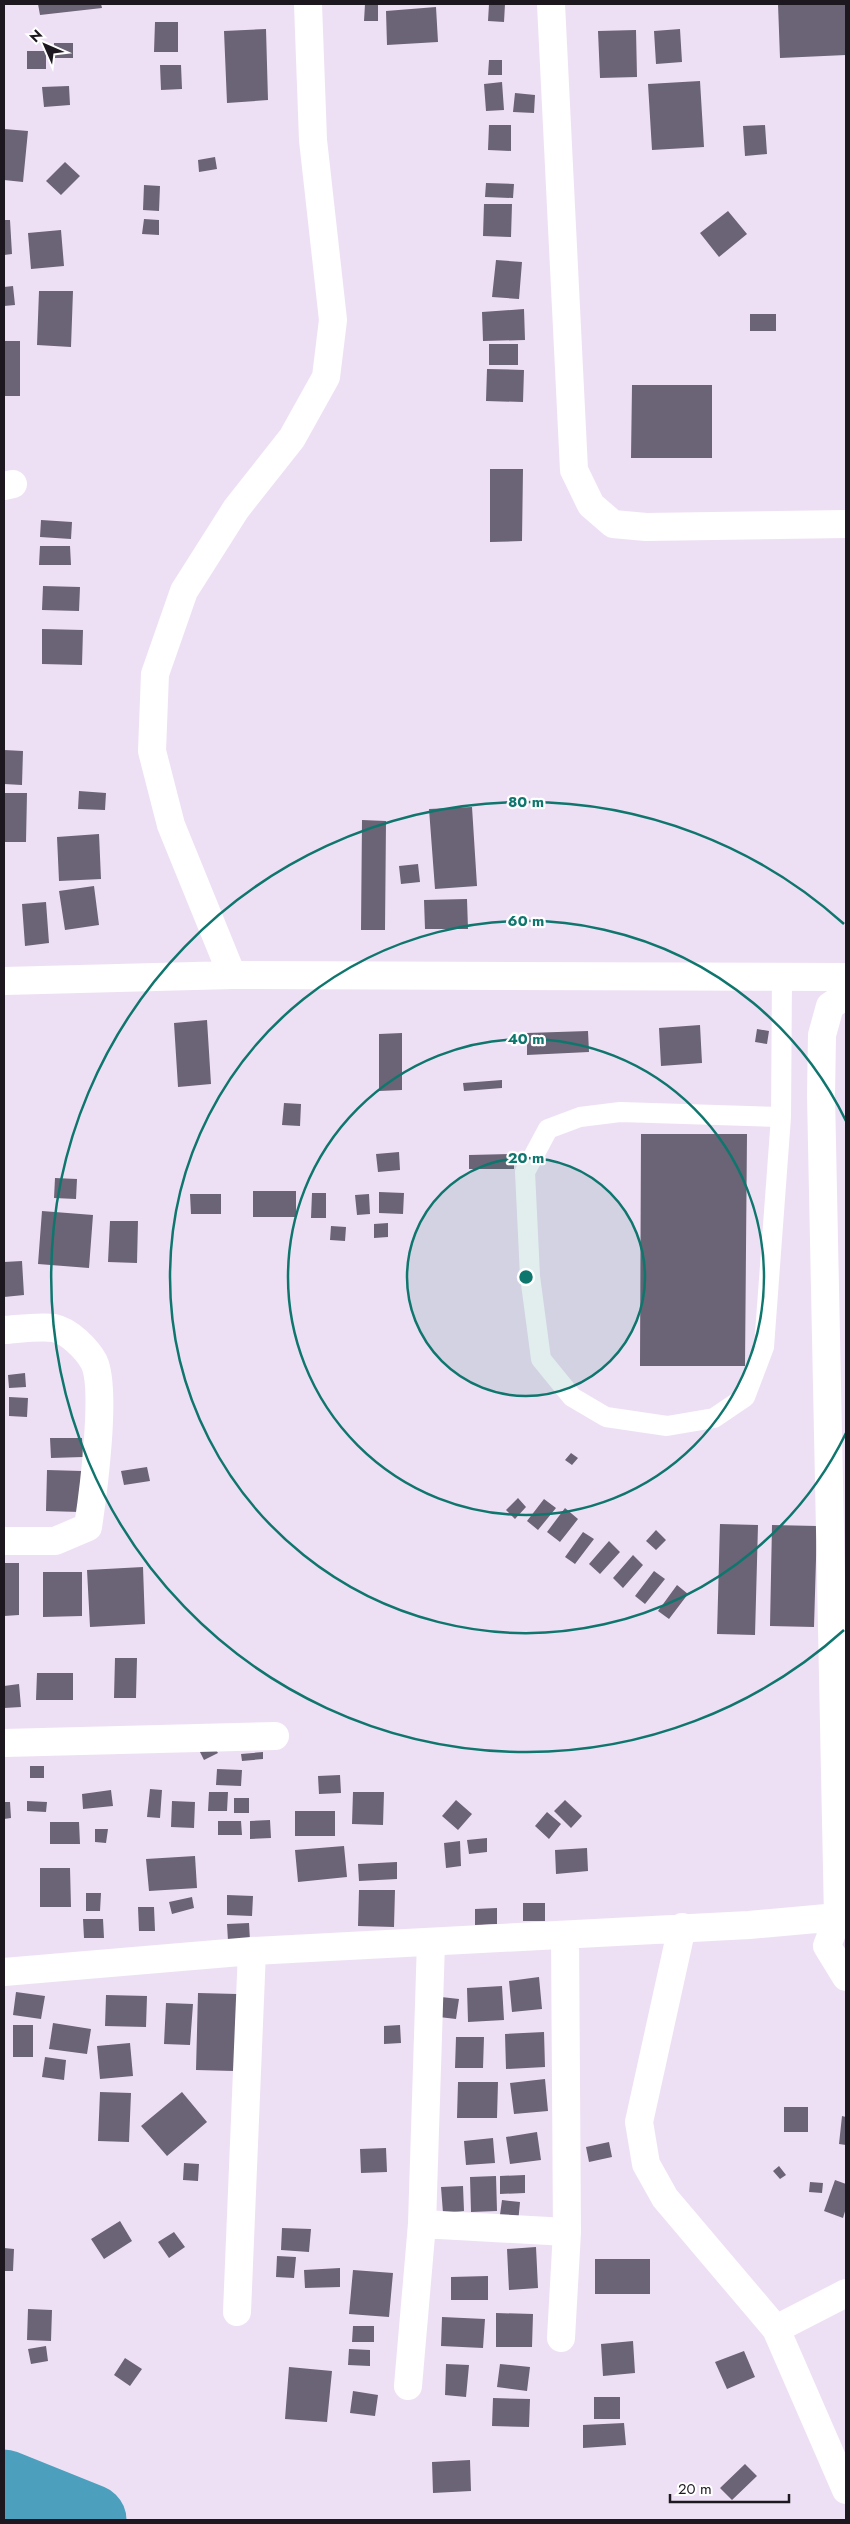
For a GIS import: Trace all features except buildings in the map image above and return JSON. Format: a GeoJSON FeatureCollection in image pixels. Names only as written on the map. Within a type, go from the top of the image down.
{"type":"FeatureCollection","features":[{"type":"Feature","properties":{"kind":"street"},"geometry":{"type":"LineString","coordinates":[[232,975],[171,825],[152,751],[154,674],[184,591],[236,509],[292,438],[326,377],[333,320],[313,140],[308,4]]}},
{"type":"Feature","properties":{"kind":"street"},"geometry":{"type":"LineString","coordinates":[[550,4],[574,470],[591,505],[613,524],[646,527],[846,524]]}},
{"type":"Feature","properties":{"kind":"street"},"geometry":{"type":"LineString","coordinates":[[4,981],[232,975],[846,977]]}},
{"type":"Feature","properties":{"kind":"street"},"geometry":{"type":"LineString","coordinates":[[846,995],[830,1006],[822,1035],[821,1095],[838,1917],[827,1946],[846,1977]]}},
{"type":"Feature","properties":{"kind":"street"},"geometry":{"type":"LineString","coordinates":[[4,1330],[54,1328],[77,1340],[94,1363],[99,1392],[95,1478],[88,1527],[55,1541],[4,1541]]}},
{"type":"Feature","properties":{"kind":"street"},"geometry":{"type":"LineString","coordinates":[[4,1744],[275,1736]]}},
{"type":"Feature","properties":{"kind":"street"},"geometry":{"type":"LineString","coordinates":[[4,1972],[252,1951],[682,1927],[749,1925],[838,1917]]}},
{"type":"Feature","properties":{"kind":"street"},"geometry":{"type":"LineString","coordinates":[[682,1927],[639,2122],[646,2164],[666,2198],[776,2329],[846,2490]]}},
{"type":"Feature","properties":{"kind":"street"},"geometry":{"type":"LineString","coordinates":[[561,2338],[567,2232],[565,1935]]}},
{"type":"Feature","properties":{"kind":"street"},"geometry":{"type":"LineString","coordinates":[[408,2386],[422,2224],[431,1942]]}},
{"type":"Feature","properties":{"kind":"street"},"geometry":{"type":"LineString","coordinates":[[237,2312],[252,1951]]}},
{"type":"Feature","properties":{"kind":"street"},"geometry":{"type":"LineString","coordinates":[[422,2224],[567,2232]]}},
{"type":"Feature","properties":{"kind":"street"},"geometry":{"type":"LineString","coordinates":[[776,2329],[846,2293]]}},
{"type":"Feature","properties":{"kind":"lane"},"geometry":{"type":"LineString","coordinates":[[781,1117],[620,1112],[580,1117],[548,1129],[525,1172],[530,1276],[541,1359],[572,1397],[606,1417],[667,1426],[714,1418],[746,1398],[764,1347],[781,1117],[782,976]]}},
{"type":"Feature","properties":{"kind":"waterway"},"geometry":{"type":"LineString","coordinates":[[4,2485],[91,2520]]}}]}
